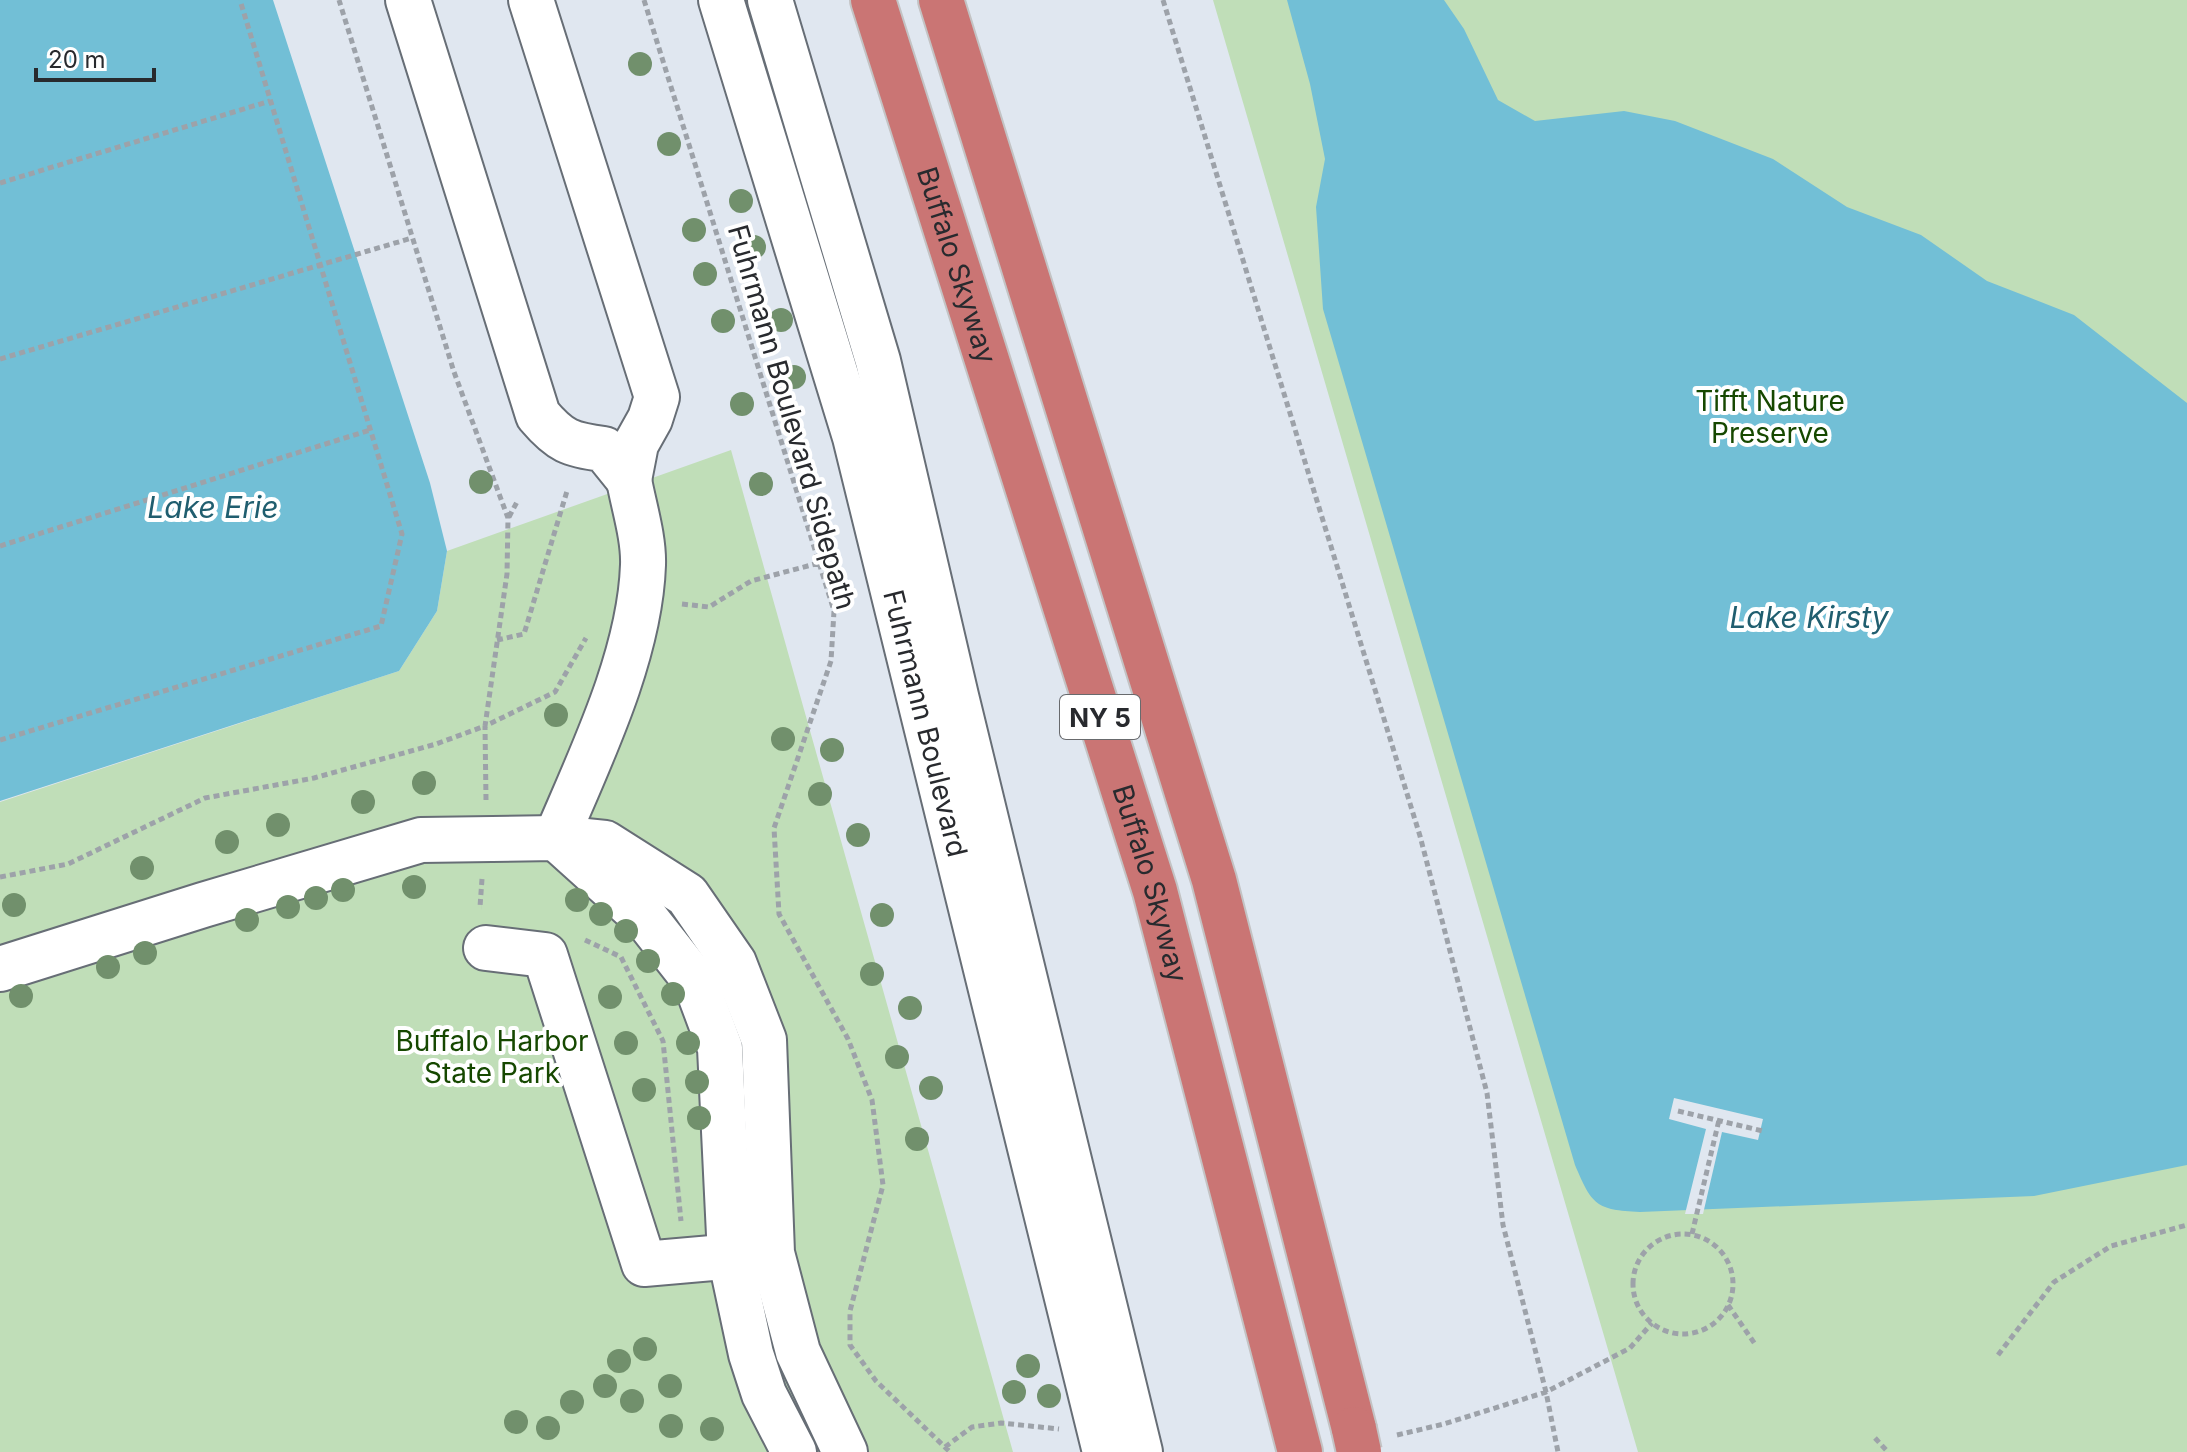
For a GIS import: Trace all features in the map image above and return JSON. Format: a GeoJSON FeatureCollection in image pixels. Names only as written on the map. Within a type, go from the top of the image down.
{"type":"FeatureCollection","features":[{"type":"Feature","properties":{"kind":"highway","name":"Buffalo Skyway"},"geometry":{"type":"LineString","coordinates":[[873,0],[1155,891],[1299,1447]]}},
{"type":"Feature","properties":{"kind":"highway","name":"NY 5"},"geometry":{"type":"LineString","coordinates":[[941,0],[1214,880],[1366,1440]]}},
{"type":"Feature","properties":{"kind":"street"},"geometry":{"type":"LineString","coordinates":[[408,0],[538,415],[555,436],[582,447],[604,449],[629,480]]}},
{"type":"Feature","properties":{"kind":"street"},"geometry":{"type":"LineString","coordinates":[[531,0],[657,397],[650,419],[636,444],[629,480],[643,562],[636,628],[582,777],[556,838]]}},
{"type":"Feature","properties":{"kind":"street","name":"Fuhrmann Boulevard"},"geometry":{"type":"LineString","coordinates":[[721,0],[855,437],[1089,1440]]}},
{"type":"Feature","properties":{"kind":"street","name":"Fuhrmann Boulevard"},"geometry":{"type":"LineString","coordinates":[[770,0],[878,361],[1140,1452]]}},
{"type":"Feature","properties":{"kind":"street"},"geometry":{"type":"LineString","coordinates":[[556,838],[647,920],[695,981],[720,1048],[730,1256],[755,1368],[764,1394],[794,1452]]}},
{"type":"Feature","properties":{"kind":"street"},"geometry":{"type":"LineString","coordinates":[[0,969],[421,840],[556,838],[605,843],[687,895],[734,963],[764,1040],[772,1253],[798,1352],[845,1452]]}},
{"type":"Feature","properties":{"kind":"street"},"geometry":{"type":"LineString","coordinates":[[486,948],[545,955],[644,1264],[772,1253]]}},
{"type":"Feature","properties":{"kind":"path"},"geometry":{"type":"LineString","coordinates":[[0,740],[381,626],[402,534],[240,0]]}},
{"type":"Feature","properties":{"kind":"path"},"geometry":{"type":"LineString","coordinates":[[339,0],[454,372],[508,518],[507,574],[485,726],[486,803]]}},
{"type":"Feature","properties":{"kind":"path","name":"Fuhrmann Boulevard Sidepath"},"geometry":{"type":"LineString","coordinates":[[644,0],[834,611],[831,661],[774,828],[779,914],[848,1039],[872,1100],[883,1185],[850,1311],[850,1345],[876,1381],[948,1449]]}},
{"type":"Feature","properties":{"kind":"path"},"geometry":{"type":"LineString","coordinates":[[1163,0],[1420,836],[1487,1093],[1503,1225],[1546,1392],[1558,1452]]}},
{"type":"Feature","properties":{"kind":"path"},"geometry":{"type":"LineString","coordinates":[[0,183],[270,101]]}},
{"type":"Feature","properties":{"kind":"path"},"geometry":{"type":"LineString","coordinates":[[0,359],[412,238]]}},
{"type":"Feature","properties":{"kind":"path"},"geometry":{"type":"LineString","coordinates":[[0,546],[370,430]]}},
{"type":"Feature","properties":{"kind":"path"},"geometry":{"type":"LineString","coordinates":[[497,640],[524,634],[567,491]]}},
{"type":"Feature","properties":{"kind":"path"},"geometry":{"type":"LineString","coordinates":[[508,518],[518,500]]}},
{"type":"Feature","properties":{"kind":"path"},"geometry":{"type":"LineString","coordinates":[[671,602],[709,607],[751,581],[819,563]]}},
{"type":"Feature","properties":{"kind":"path"},"geometry":{"type":"LineString","coordinates":[[0,877],[68,864],[205,798],[314,778],[436,744],[485,726],[555,692],[591,630]]}},
{"type":"Feature","properties":{"kind":"path"},"geometry":{"type":"LineString","coordinates":[[1678,1111],[1763,1131]]}},
{"type":"Feature","properties":{"kind":"path"},"geometry":{"type":"LineString","coordinates":[[1692,1234],[1719,1120]]}},
{"type":"Feature","properties":{"kind":"path"},"geometry":{"type":"LineString","coordinates":[[1998,1355],[2054,1282],[2111,1246],[2187,1225]]}},
{"type":"Feature","properties":{"kind":"path"},"geometry":{"type":"LineString","coordinates":[[1676,1234],[1692,1234],[1708,1240],[1721,1250],[1730,1265],[1734,1282],[1728,1305],[1724,1314],[1712,1325],[1696,1332],[1679,1334],[1663,1330],[1640,1309],[1634,1294],[1633,1278],[1638,1262],[1647,1249],[1660,1239],[1676,1234]]}},
{"type":"Feature","properties":{"kind":"path"},"geometry":{"type":"LineString","coordinates":[[1728,1305],[1755,1344]]}},
{"type":"Feature","properties":{"kind":"path"},"geometry":{"type":"LineString","coordinates":[[1366,1440],[1444,1424],[1546,1392],[1630,1348],[1652,1323]]}},
{"type":"Feature","properties":{"kind":"path"},"geometry":{"type":"LineString","coordinates":[[948,1449],[972,1427],[1001,1423],[1089,1440]]}},
{"type":"Feature","properties":{"kind":"path"},"geometry":{"type":"LineString","coordinates":[[1875,1438],[1888,1452]]}},
{"type":"Feature","properties":{"kind":"green space","name":"Lake Kirsty"},"geometry":{"type":"Polygon","coordinates":[[[1213,0],[2187,0],[2187,1452],[1638,1452],[1213,0]]]}},
{"type":"Feature","properties":{"kind":"green space","name":"Buffalo Harbor State Park"},"geometry":{"type":"Polygon","coordinates":[[[731,450],[1013,1452],[0,1452],[0,802],[399,671],[437,611],[447,551],[731,450]]]}},
{"type":"Feature","properties":{"kind":"water","name":"Lake Erie"},"geometry":{"type":"Polygon","coordinates":[[[0,0],[273,0],[430,483],[447,551],[437,611],[399,671],[0,801],[0,0]]]}},
{"type":"Feature","properties":{"kind":"water","name":"Lake Kirsty"},"geometry":{"type":"Polygon","coordinates":[[[1287,0],[1444,0],[1464,29],[1498,100],[1535,121],[1624,111],[1675,121],[1773,159],[1847,207],[1921,235],[1987,281],[2074,315],[2187,403],[2187,1165],[2034,1196],[1640,1212],[1605,1207],[1591,1197],[1575,1165],[1323,309],[1316,207],[1325,159],[1310,84],[1287,0]]]}},
{"type":"Feature","properties":{"kind":"pier"},"geometry":{"type":"Polygon","coordinates":[[[1674,1098],[1763,1119],[1758,1140],[1722,1132],[1703,1214],[1685,1214],[1706,1129],[1669,1119],[1674,1098]]]}},
{"type":"Feature","properties":{"kind":"park label","name":"Tifft Nature Preserve"},"geometry":{"type":"Point","coordinates":[1770,417]}}]}
